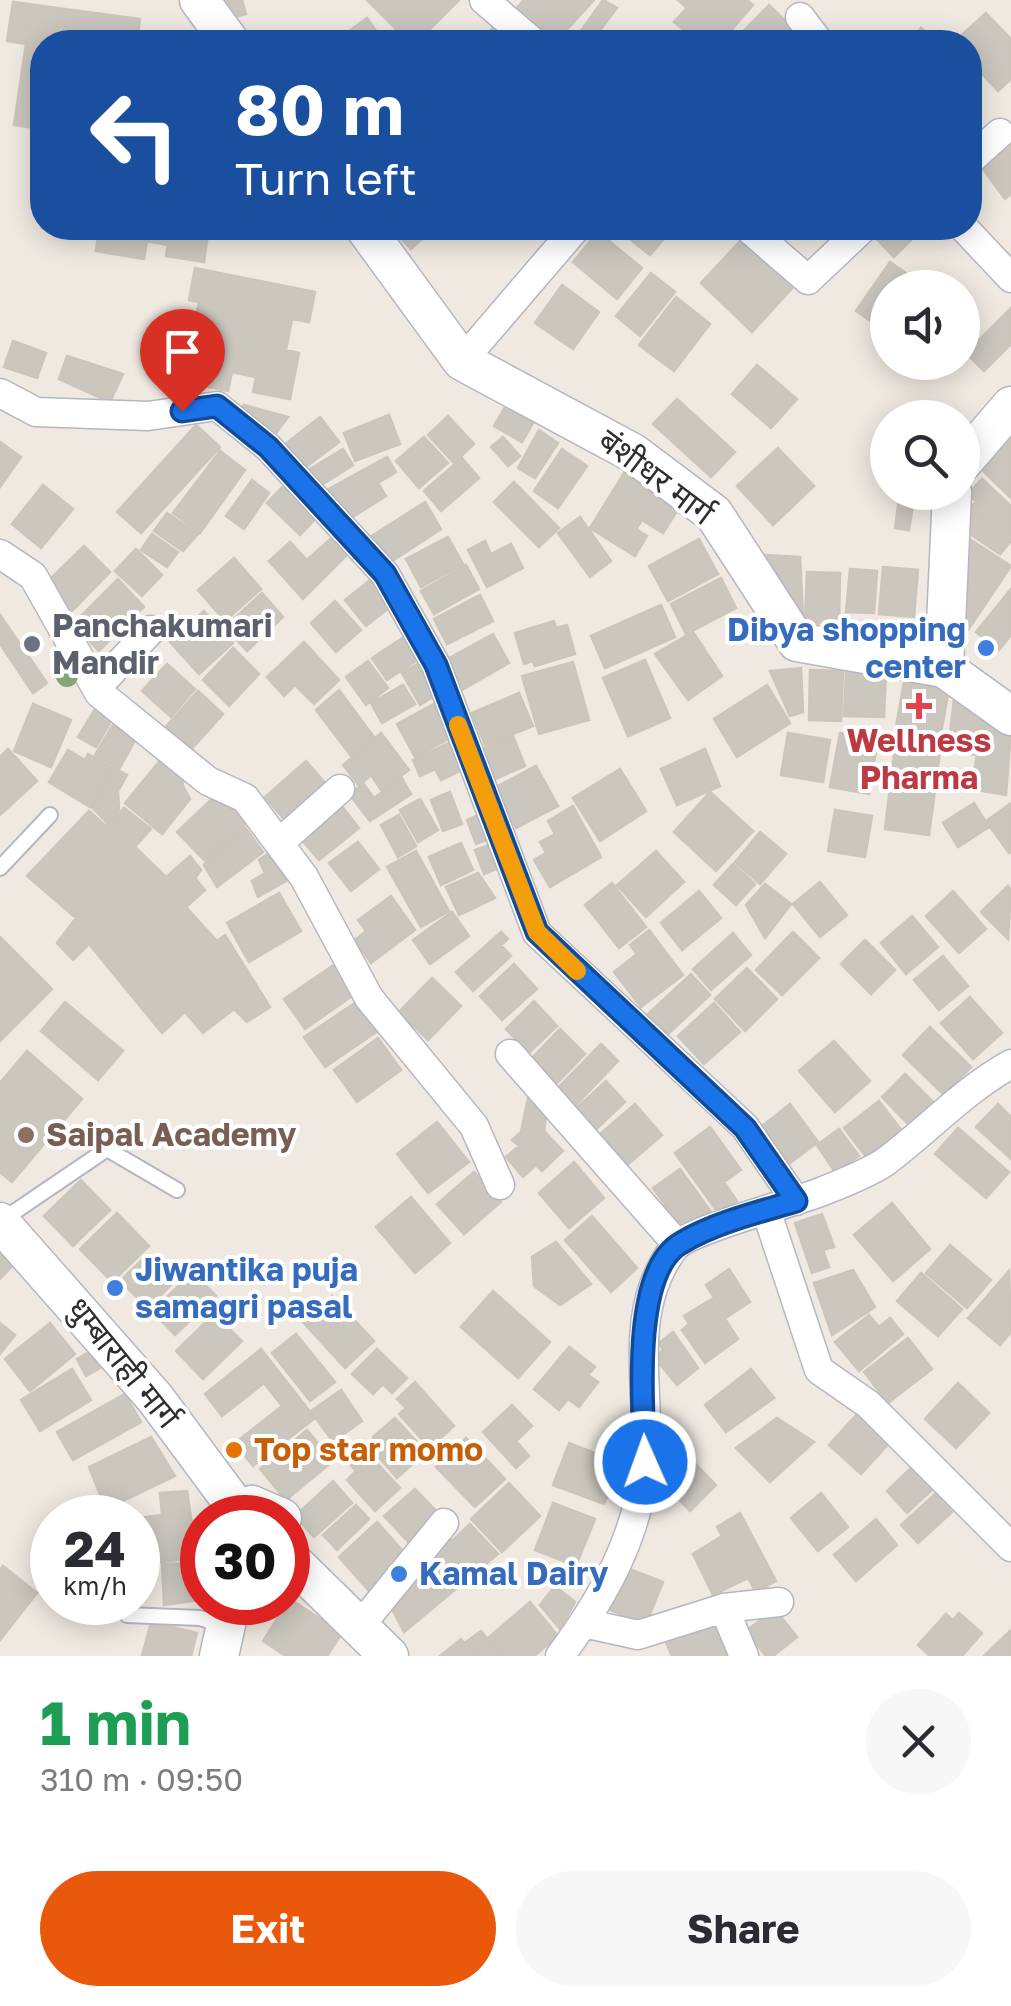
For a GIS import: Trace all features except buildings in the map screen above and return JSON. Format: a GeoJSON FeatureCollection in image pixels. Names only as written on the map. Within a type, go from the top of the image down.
{"type":"FeatureCollection","features":[{"type":"Feature","properties":{"kind":"main road"},"geometry":{"type":"LineString","coordinates":[[199,0],[221,30]]}},
{"type":"Feature","properties":{"kind":"main road","name":"बंशीधर मार्ग"},"geometry":{"type":"LineString","coordinates":[[374,240],[462,361],[633,453],[705,507],[798,642],[944,668],[1011,716]]}},
{"type":"Feature","properties":{"kind":"main road"},"geometry":{"type":"LineString","coordinates":[[980,444],[1007,415]]}},
{"type":"Feature","properties":{"kind":"main road"},"geometry":{"type":"LineString","coordinates":[[944,668],[951,510]]}},
{"type":"Feature","properties":{"kind":"main road","name":"धुम्बाराही मार्ग"},"geometry":{"type":"LineString","coordinates":[[0,1222],[155,1398],[221,1495]]}},
{"type":"Feature","properties":{"kind":"main road"},"geometry":{"type":"LineString","coordinates":[[310,1572],[389,1656]]}},
{"type":"Feature","properties":{"kind":"street"},"geometry":{"type":"LineString","coordinates":[[484,0],[520,30]]}},
{"type":"Feature","properties":{"kind":"street"},"geometry":{"type":"LineString","coordinates":[[800,17],[810,30]]}},
{"type":"Feature","properties":{"kind":"street"},"geometry":{"type":"LineString","coordinates":[[982,149],[1000,132]]}},
{"type":"Feature","properties":{"kind":"street"},"geometry":{"type":"LineString","coordinates":[[462,361],[566,240]]}},
{"type":"Feature","properties":{"kind":"street"},"geometry":{"type":"LineString","coordinates":[[762,240],[808,280],[850,240]]}},
{"type":"Feature","properties":{"kind":"street"},"geometry":{"type":"LineString","coordinates":[[975,240],[1011,278]]}},
{"type":"Feature","properties":{"kind":"street"},"geometry":{"type":"LineString","coordinates":[[0,393],[36,412],[148,416],[217,406],[268,447],[385,574],[436,665],[537,932],[745,1128],[779,1206],[819,1370],[868,1404],[1011,1547]]}},
{"type":"Feature","properties":{"kind":"street"},"geometry":{"type":"LineString","coordinates":[[0,554],[33,576],[99,693],[208,781],[245,798],[304,877],[369,998],[474,1126],[500,1185]]}},
{"type":"Feature","properties":{"kind":"street"},"geometry":{"type":"LineString","coordinates":[[98,686],[151,630]]}},
{"type":"Feature","properties":{"kind":"street"},"geometry":{"type":"LineString","coordinates":[[279,843],[340,789]]}},
{"type":"Feature","properties":{"kind":"street"},"geometry":{"type":"LineString","coordinates":[[510,1054],[677,1244]]}},
{"type":"Feature","properties":{"kind":"street"},"geometry":{"type":"LineString","coordinates":[[560,1656],[617,1571],[636,1508],[645,1462],[641,1383],[646,1311],[655,1280],[677,1244],[882,1164],[985,1078],[1011,1064]]}},
{"type":"Feature","properties":{"kind":"street"},"geometry":{"type":"LineString","coordinates":[[359,1627],[444,1523]]}},
{"type":"Feature","properties":{"kind":"street"},"geometry":{"type":"LineString","coordinates":[[584,1624],[638,1634],[724,1608],[779,1602]]}},
{"type":"Feature","properties":{"kind":"street"},"geometry":{"type":"LineString","coordinates":[[724,1608],[744,1656]]}},
{"type":"Feature","properties":{"kind":"lane"},"geometry":{"type":"LineString","coordinates":[[0,868],[50,815]]}},
{"type":"Feature","properties":{"kind":"lane"},"geometry":{"type":"LineString","coordinates":[[0,1222],[107,1148],[177,1190]]}},
{"type":"Feature","properties":{"kind":"lane"},"geometry":{"type":"LineString","coordinates":[[160,1616],[200,1618],[226,1628]]}},
{"type":"Feature","properties":{"kind":"slow traffic"},"geometry":{"type":"LineString","coordinates":[[458,725],[537,932],[577,971]]}},
{"type":"Feature","properties":{"kind":"place","name":"Panchakumari Mandir"},"geometry":{"type":"Point","coordinates":[32,644]}},
{"type":"Feature","properties":{"kind":"place","name":"Dibya shopping center"},"geometry":{"type":"Point","coordinates":[986,648]}},
{"type":"Feature","properties":{"kind":"place","name":"Wellness Pharma"},"geometry":{"type":"Point","coordinates":[919,706]}},
{"type":"Feature","properties":{"kind":"place","name":"Saipal Academy"},"geometry":{"type":"Point","coordinates":[26,1135]}},
{"type":"Feature","properties":{"kind":"place","name":"Jiwantika puja samagri pasal"},"geometry":{"type":"Point","coordinates":[115,1288]}},
{"type":"Feature","properties":{"kind":"place","name":"Top star momo"},"geometry":{"type":"Point","coordinates":[234,1450]}},
{"type":"Feature","properties":{"kind":"place","name":"Kamal Dairy"},"geometry":{"type":"Point","coordinates":[399,1574]}},
{"type":"Feature","properties":{"kind":"route"},"geometry":{"type":"LineString","coordinates":[[182,411],[217,406],[242,426],[268,447],[385,574],[436,665],[537,932],[745,1128],[796,1201],[677,1244],[655,1280],[646,1311],[641,1383],[645,1462]]}}]}
